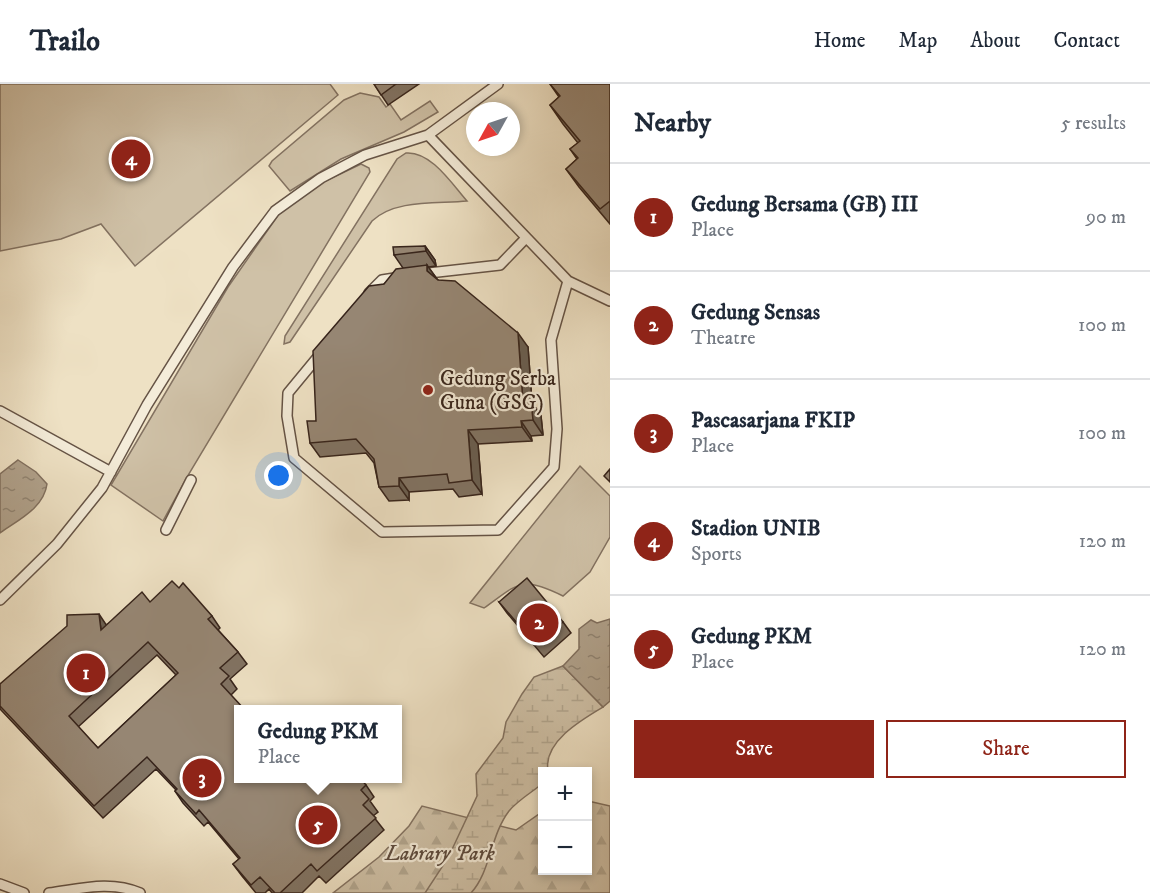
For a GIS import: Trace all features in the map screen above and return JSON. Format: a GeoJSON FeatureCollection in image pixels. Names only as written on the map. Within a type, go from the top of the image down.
{"type":"FeatureCollection","features":[{"type":"Feature","properties":{"kind":"lane"},"geometry":{"type":"LineString","coordinates":[[0,600],[75,525],[102,488],[147,405],[233,267],[275,210],[321,178],[365,155],[428,135],[498,84]]}},
{"type":"Feature","properties":{"kind":"lane"},"geometry":{"type":"LineString","coordinates":[[428,135],[525,239],[568,281],[610,301]]}},
{"type":"Feature","properties":{"kind":"lane"},"geometry":{"type":"LineString","coordinates":[[362,303],[376,284],[386,279],[500,264],[525,239]]}},
{"type":"Feature","properties":{"kind":"lane"},"geometry":{"type":"LineString","coordinates":[[325,348],[288,393],[287,416],[294,458],[382,532],[498,530],[554,466],[557,429],[551,340],[568,281]]}},
{"type":"Feature","properties":{"kind":"lane"},"geometry":{"type":"LineString","coordinates":[[0,411],[111,472]]}},
{"type":"Feature","properties":{"kind":"lane"},"geometry":{"type":"LineString","coordinates":[[166,530],[191,480]]}},
{"type":"Feature","properties":{"kind":"lane"},"geometry":{"type":"LineString","coordinates":[[0,884],[24,893]]}},
{"type":"Feature","properties":{"kind":"lane"},"geometry":{"type":"LineString","coordinates":[[49,893],[105,885],[125,887],[140,893]]}},
{"type":"Feature","properties":{"kind":"green space"},"geometry":{"type":"Polygon","coordinates":[[[0,84],[330,84],[338,95],[135,266],[101,224],[61,239],[0,251],[0,84]]]}},
{"type":"Feature","properties":{"kind":"green space"},"geometry":{"type":"Polygon","coordinates":[[[360,93],[379,97],[386,107],[390,104],[401,120],[430,101],[438,112],[404,132],[341,159],[290,191],[269,166],[272,161],[344,100],[360,93]]]}},
{"type":"Feature","properties":{"kind":"green space"},"geometry":{"type":"Polygon","coordinates":[[[406,153],[424,157],[432,163],[467,201],[404,206],[381,214],[372,221],[290,342],[284,344],[285,336],[397,159],[406,153]]]}},
{"type":"Feature","properties":{"kind":"green space"},"geometry":{"type":"Polygon","coordinates":[[[361,164],[369,168],[370,172],[187,477],[163,521],[111,485],[228,287],[279,214],[313,187],[361,164]]]}},
{"type":"Feature","properties":{"kind":"green space"},"geometry":{"type":"Polygon","coordinates":[[[580,466],[610,496],[610,537],[590,572],[563,596],[549,589],[529,584],[513,588],[484,608],[470,603],[580,466]]]}},
{"type":"Feature","properties":{"kind":"green space"},"geometry":{"type":"Polygon","coordinates":[[[563,666],[603,707],[584,718],[557,741],[551,751],[548,767],[538,767],[538,787],[509,811],[498,831],[483,874],[471,893],[425,893],[448,858],[477,796],[476,774],[503,738],[506,722],[534,677],[563,666]]]}},
{"type":"Feature","properties":{"kind":"green space","name":"Labrary Park"},"geometry":{"type":"Polygon","coordinates":[[[592,802],[610,806],[610,893],[333,893],[379,857],[409,826],[422,806],[516,830],[538,815],[538,875],[592,875],[592,802]]]}},
{"type":"Feature","properties":{"kind":"water"},"geometry":{"type":"Polygon","coordinates":[[[18,460],[36,472],[47,484],[36,507],[0,533],[0,474],[18,460]]]}},
{"type":"Feature","properties":{"kind":"water"},"geometry":{"type":"Polygon","coordinates":[[[610,619],[610,701],[603,707],[563,666],[579,649],[579,629],[591,620],[597,623],[610,619]]]}},
{"type":"Feature","properties":{"kind":"building"},"geometry":{"type":"Polygon","coordinates":[[[374,84],[396,84],[381,95],[374,84]]]}},
{"type":"Feature","properties":{"kind":"building"},"geometry":{"type":"Polygon","coordinates":[[[550,84],[610,84],[610,201],[600,209],[566,169],[578,158],[570,149],[580,141],[550,105],[560,96],[550,84]]]}},
{"type":"Feature","properties":{"kind":"building"},"geometry":{"type":"Polygon","coordinates":[[[425,246],[426,251],[394,255],[393,247],[425,246]]]}},
{"type":"Feature","properties":{"kind":"building","name":"Gedung Serba Guna (GSG)"},"geometry":{"type":"Polygon","coordinates":[[[427,265],[427,271],[438,280],[455,281],[518,333],[523,402],[531,401],[533,420],[521,421],[522,427],[468,430],[472,480],[449,483],[447,474],[399,478],[399,486],[379,487],[374,459],[356,439],[310,443],[307,421],[316,421],[313,351],[369,286],[384,284],[396,269],[427,265]]]}},
{"type":"Feature","properties":{"kind":"building"},"geometry":{"type":"Polygon","coordinates":[[[610,469],[610,482],[604,476],[610,469]]]}},
{"type":"Feature","properties":{"kind":"building"},"geometry":{"type":"Polygon","coordinates":[[[527,578],[563,622],[536,645],[499,602],[527,578]]]}},
{"type":"Feature","properties":{"kind":"building"},"geometry":{"type":"Polygon","coordinates":[[[172,581],[179,588],[183,583],[212,616],[208,619],[238,652],[220,668],[229,676],[221,684],[240,705],[234,705],[234,783],[364,783],[366,785],[361,790],[369,799],[363,805],[376,818],[317,871],[311,864],[280,893],[275,893],[260,877],[251,885],[233,864],[240,858],[199,810],[196,814],[175,791],[177,789],[147,757],[94,806],[0,706],[0,684],[67,626],[67,615],[99,614],[101,630],[142,592],[150,602],[172,581]],[[148,642],[69,716],[98,748],[178,673],[148,642]]]}},
{"type":"Feature","properties":{"kind":"place","name":"Stadion UNIB"},"geometry":{"type":"Point","coordinates":[131,159]}},
{"type":"Feature","properties":{"kind":"place","name":"Gedung Serba Guna (GSG)"},"geometry":{"type":"Point","coordinates":[428,390]}},
{"type":"Feature","properties":{"kind":"place","name":"Gedung Sensas"},"geometry":{"type":"Point","coordinates":[539,623]}},
{"type":"Feature","properties":{"kind":"place","name":"Gedung Bersama (GB) III"},"geometry":{"type":"Point","coordinates":[86,673]}},
{"type":"Feature","properties":{"kind":"place","name":"Pascasarjana FKIP"},"geometry":{"type":"Point","coordinates":[202,778]}},
{"type":"Feature","properties":{"kind":"place","name":"Gedung PKM"},"geometry":{"type":"Point","coordinates":[318,825]}}]}
